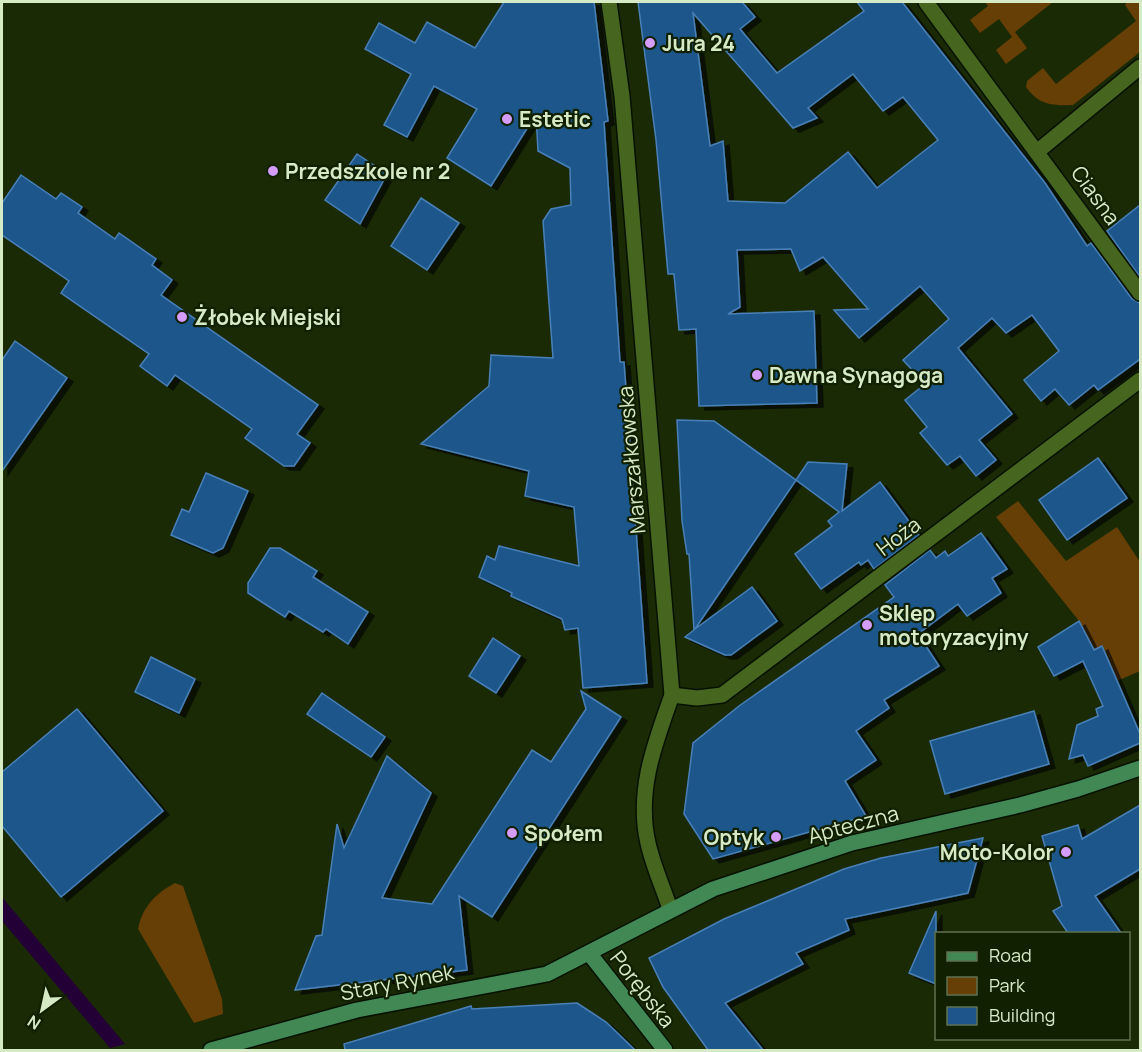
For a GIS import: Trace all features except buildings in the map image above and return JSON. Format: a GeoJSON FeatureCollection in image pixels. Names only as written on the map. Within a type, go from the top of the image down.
{"type":"FeatureCollection","features":[{"type":"Feature","properties":{"kind":"street","name":"Marszałkowska"},"geometry":{"type":"LineString","coordinates":[[609,2],[622,96],[672,695],[648,764],[644,797],[647,842],[670,909]]}},
{"type":"Feature","properties":{"kind":"street","name":"Ciasna"},"geometry":{"type":"LineString","coordinates":[[926,2],[1140,292]]}},
{"type":"Feature","properties":{"kind":"street"},"geometry":{"type":"LineString","coordinates":[[1038,151],[1140,67]]}},
{"type":"Feature","properties":{"kind":"street","name":"Hoża"},"geometry":{"type":"LineString","coordinates":[[672,695],[698,698],[722,695],[1140,380]]}},
{"type":"Feature","properties":{"kind":"street","name":"Apteczna"},"geometry":{"type":"LineString","coordinates":[[589,953],[670,909],[713,889],[852,843],[1078,789],[1140,768]]}},
{"type":"Feature","properties":{"kind":"street","name":"Stary Rynek"},"geometry":{"type":"LineString","coordinates":[[211,1050],[357,1010],[547,974],[589,953]]}},
{"type":"Feature","properties":{"kind":"street","name":"Porębska"},"geometry":{"type":"LineString","coordinates":[[589,953],[665,1050]]}},
{"type":"Feature","properties":{"kind":"green space"},"geometry":{"type":"Polygon","coordinates":[[[985,2],[1053,2],[1015,32],[1027,48],[1006,64],[996,50],[1012,37],[999,19],[980,33],[970,20],[988,6],[985,2]]]}},
{"type":"Feature","properties":{"kind":"green space"},"geometry":{"type":"Polygon","coordinates":[[[1127,2],[1140,2],[1140,52],[1073,105],[1046,103],[1031,93],[1026,87],[1027,81],[1043,68],[1056,84],[1136,21],[1125,5],[1127,2]]]}},
{"type":"Feature","properties":{"kind":"green space"},"geometry":{"type":"Polygon","coordinates":[[[1018,501],[1066,561],[1117,527],[1140,562],[1140,671],[1117,681],[1102,647],[1094,650],[1079,621],[996,517],[1018,501]]]}},
{"type":"Feature","properties":{"kind":"green space"},"geometry":{"type":"Polygon","coordinates":[[[175,883],[183,886],[222,999],[223,1014],[194,1023],[138,929],[146,907],[162,891],[175,883]]]}},
{"type":"Feature","properties":{"kind":"shaded area"},"geometry":{"type":"Polygon","coordinates":[[[2,897],[125,1044],[110,1048],[2,921],[2,897]]]}},
{"type":"Feature","properties":{"kind":"place","name":"Jura 24"},"geometry":{"type":"Point","coordinates":[650,43]}},
{"type":"Feature","properties":{"kind":"place","name":"Estetic"},"geometry":{"type":"Point","coordinates":[507,119]}},
{"type":"Feature","properties":{"kind":"place","name":"Przedszkole nr 2"},"geometry":{"type":"Point","coordinates":[273,171]}},
{"type":"Feature","properties":{"kind":"place","name":"Żłobek Miejski"},"geometry":{"type":"Point","coordinates":[182,317]}},
{"type":"Feature","properties":{"kind":"place","name":"Dawna Synagoga"},"geometry":{"type":"Point","coordinates":[757,375]}},
{"type":"Feature","properties":{"kind":"place","name":"Sklep motoryzacyjny"},"geometry":{"type":"Point","coordinates":[867,625]}},
{"type":"Feature","properties":{"kind":"place","name":"Społem"},"geometry":{"type":"Point","coordinates":[512,833]}},
{"type":"Feature","properties":{"kind":"place","name":"Optyk"},"geometry":{"type":"Point","coordinates":[776,837]}},
{"type":"Feature","properties":{"kind":"place","name":"Moto-Kolor"},"geometry":{"type":"Point","coordinates":[1066,852]}}]}
